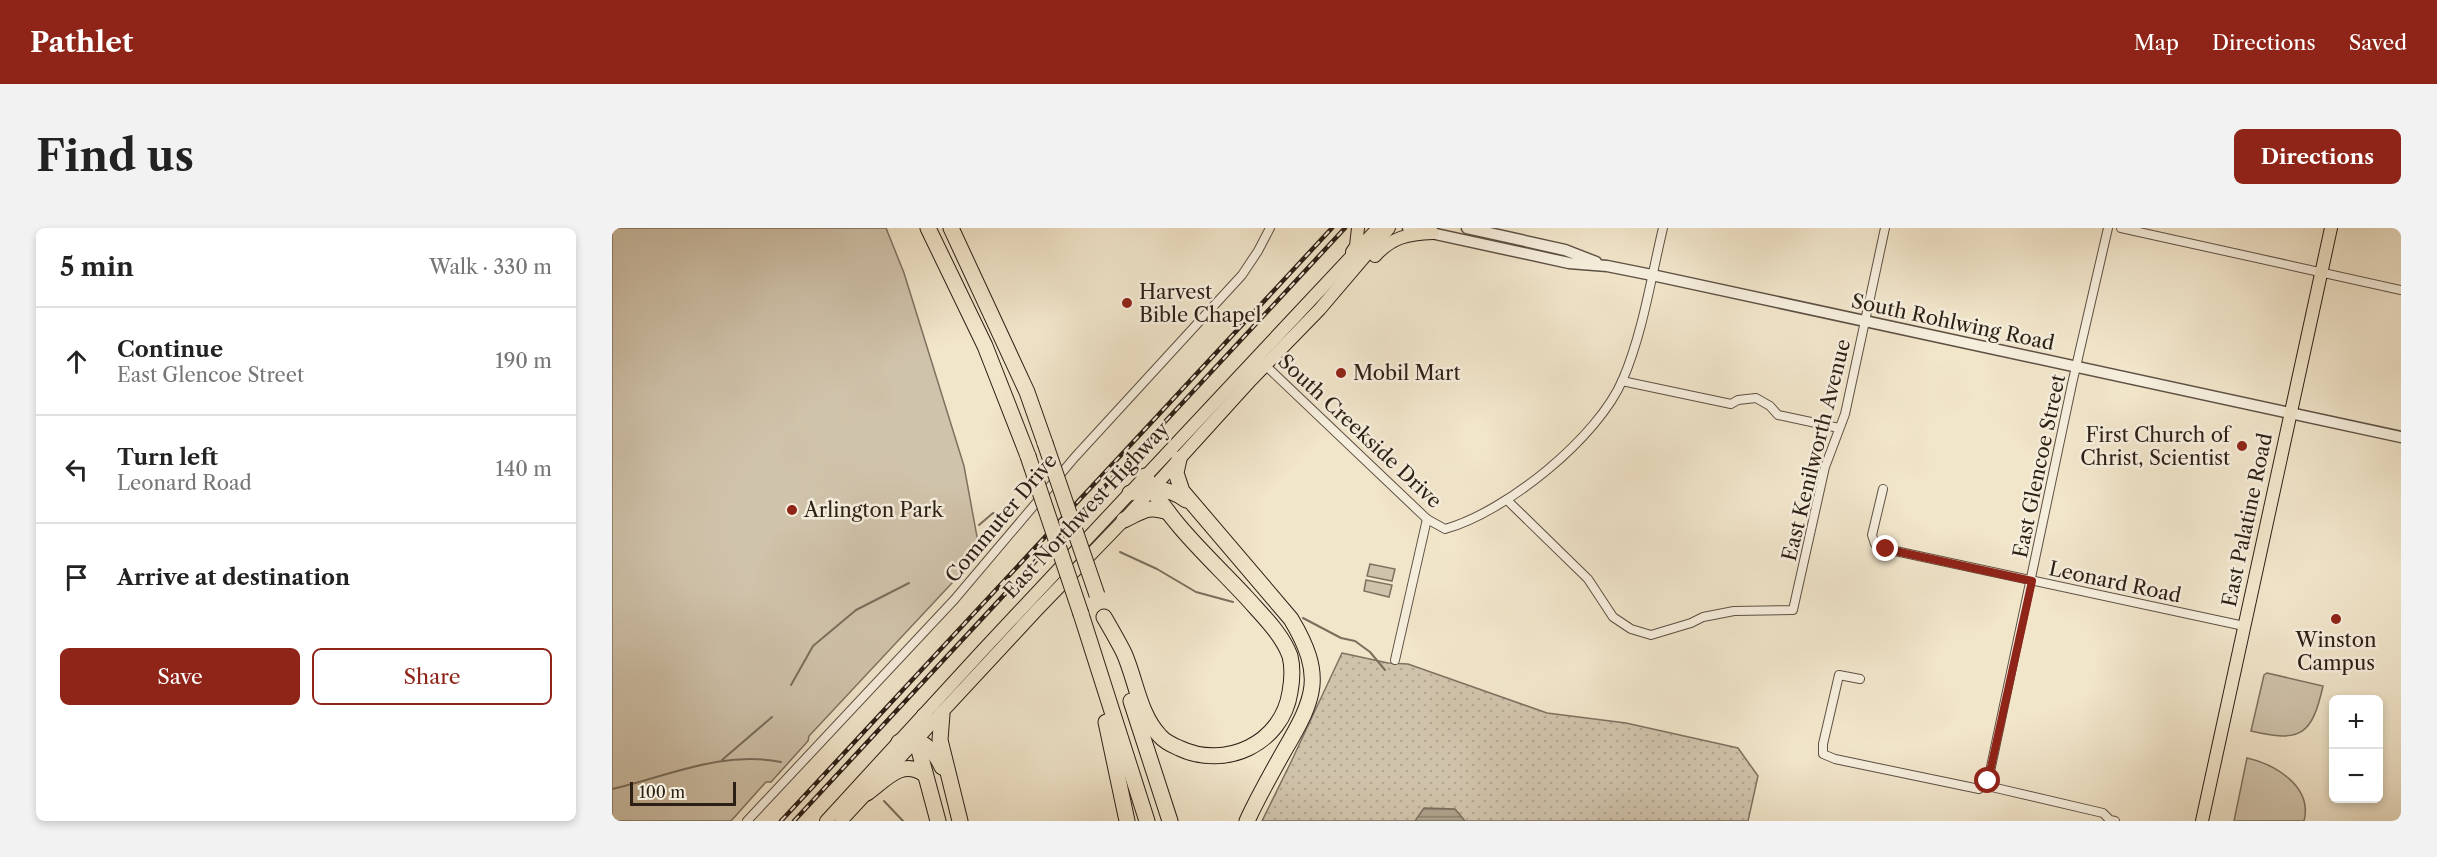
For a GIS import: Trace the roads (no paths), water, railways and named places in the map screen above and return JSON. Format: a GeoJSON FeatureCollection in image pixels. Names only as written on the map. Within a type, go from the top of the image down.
{"type":"FeatureCollection","features":[{"type":"Feature","properties":{"kind":"highway"},"geometry":{"type":"LineString","coordinates":[[928,228],[985,346],[1028,456],[1147,821]]}},
{"type":"Feature","properties":{"kind":"highway"},"geometry":{"type":"LineString","coordinates":[[951,228],[1027,392],[1097,595],[1170,821]]}},
{"type":"Feature","properties":{"kind":"highway"},"geometry":{"type":"LineString","coordinates":[[1179,459],[1176,480],[1191,503],[1291,619],[1301,635],[1311,665],[1312,684],[1305,714],[1246,821]]}},
{"type":"Feature","properties":{"kind":"highway"},"geometry":{"type":"LineString","coordinates":[[1104,617],[1124,654],[1144,709],[1160,736],[1169,743],[1197,756],[1227,756],[1253,746],[1267,736],[1280,722],[1288,704],[1291,686],[1292,671],[1286,648],[1260,613],[1168,512],[1148,482]]}},
{"type":"Feature","properties":{"kind":"highway"},"geometry":{"type":"LineString","coordinates":[[1148,482],[1171,491],[1191,503]]}},
{"type":"Feature","properties":{"kind":"highway"},"geometry":{"type":"LineString","coordinates":[[1130,493],[1148,482]]}},
{"type":"Feature","properties":{"kind":"highway"},"geometry":{"type":"LineString","coordinates":[[1125,520],[1144,509],[1155,507],[1168,512]]}},
{"type":"Feature","properties":{"kind":"highway"},"geometry":{"type":"LineString","coordinates":[[1089,640],[1127,821]]}},
{"type":"Feature","properties":{"kind":"highway"},"geometry":{"type":"LineString","coordinates":[[942,714],[940,740],[960,821]]}},
{"type":"Feature","properties":{"kind":"highway"},"geometry":{"type":"LineString","coordinates":[[924,716],[916,739],[938,821]]}},
{"type":"Feature","properties":{"kind":"highway"},"geometry":{"type":"LineString","coordinates":[[899,742],[909,738],[916,739],[938,757],[953,795]]}},
{"type":"Feature","properties":{"kind":"highway"},"geometry":{"type":"LineString","coordinates":[[867,793],[904,767],[912,767],[924,774]]}},
{"type":"Feature","properties":{"kind":"main road"},"geometry":{"type":"LineString","coordinates":[[1344,265],[1356,246],[1358,228]]}},
{"type":"Feature","properties":{"kind":"main road","name":"East Northwest Highway"},"geometry":{"type":"LineString","coordinates":[[1148,482],[1179,459],[1261,361],[1378,228]]}},
{"type":"Feature","properties":{"kind":"main road","name":"East Northwest Highway"},"geometry":{"type":"LineString","coordinates":[[841,821],[1037,610],[1125,520],[1148,482],[1261,361],[1320,309],[1389,228]]}},
{"type":"Feature","properties":{"kind":"main road","name":"East Palatine Road"},"geometry":{"type":"LineString","coordinates":[[2202,821],[2331,228]]}},
{"type":"Feature","properties":{"kind":"main road"},"geometry":{"type":"LineString","coordinates":[[1320,309],[1331,303],[1389,243],[1412,234],[1433,233]]}},
{"type":"Feature","properties":{"kind":"main road","name":"East Northwest Highway"},"geometry":{"type":"LineString","coordinates":[[826,821],[1130,493]]}},
{"type":"Feature","properties":{"kind":"street","name":"Commuter Drive"},"geometry":{"type":"LineString","coordinates":[[747,821],[954,600],[1075,457],[1242,275],[1270,228]]}},
{"type":"Feature","properties":{"kind":"street","name":"South Rohlwing Road"},"geometry":{"type":"LineString","coordinates":[[1408,228],[1569,263],[1607,266],[1652,275],[2401,437]]}},
{"type":"Feature","properties":{"kind":"street","name":"South Rohlwing Road"},"geometry":{"type":"LineString","coordinates":[[1467,228],[1565,250],[1607,266]]}},
{"type":"Feature","properties":{"kind":"street"},"geometry":{"type":"LineString","coordinates":[[1507,500],[1563,456],[1605,409],[1623,381],[1663,228]]}},
{"type":"Feature","properties":{"kind":"street","name":"East Kenilworth Avenue"},"geometry":{"type":"LineString","coordinates":[[1507,500],[1588,579],[1613,616],[1631,629],[1651,635],[1703,617],[1734,611],[1793,610],[1825,467],[1845,414],[1885,228]]}},
{"type":"Feature","properties":{"kind":"street","name":"East Glencoe Street"},"geometry":{"type":"LineString","coordinates":[[1986,783],[2032,581],[2076,367],[2109,228]]}},
{"type":"Feature","properties":{"kind":"street"},"geometry":{"type":"LineString","coordinates":[[2121,228],[2401,290]]}},
{"type":"Feature","properties":{"kind":"street","name":"South Creekside Drive"},"geometry":{"type":"LineString","coordinates":[[1261,361],[1427,519],[1445,529],[1462,524],[1507,500]]}},
{"type":"Feature","properties":{"kind":"street"},"geometry":{"type":"LineString","coordinates":[[1623,381],[1731,404],[1738,400],[1756,398],[1770,406],[1778,415],[1839,428]]}},
{"type":"Feature","properties":{"kind":"street","name":"Leonard Road"},"geometry":{"type":"LineString","coordinates":[[1883,489],[1872,535],[1875,544],[1886,549],[2244,627]]}},
{"type":"Feature","properties":{"kind":"street"},"geometry":{"type":"LineString","coordinates":[[1395,660],[1427,519]]}},
{"type":"Feature","properties":{"kind":"street"},"geometry":{"type":"LineString","coordinates":[[1860,679],[1839,675],[1823,744],[1824,754],[1834,759],[1979,789],[1986,783],[2103,813],[2110,820],[2115,821]]}},
{"type":"Feature","properties":{"kind":"waterway"},"geometry":{"type":"LineString","coordinates":[[979,525],[993,513],[1008,515]]}},
{"type":"Feature","properties":{"kind":"waterway"},"geometry":{"type":"LineString","coordinates":[[1120,552],[1157,569],[1196,592],[1233,602]]}},
{"type":"Feature","properties":{"kind":"waterway"},"geometry":{"type":"LineString","coordinates":[[791,685],[813,646],[856,610],[909,583]]}},
{"type":"Feature","properties":{"kind":"waterway"},"geometry":{"type":"LineString","coordinates":[[1303,618],[1341,638],[1355,641],[1370,652],[1385,670]]}},
{"type":"Feature","properties":{"kind":"waterway"},"geometry":{"type":"LineString","coordinates":[[722,760],[772,717]]}},
{"type":"Feature","properties":{"kind":"waterway"},"geometry":{"type":"LineString","coordinates":[[612,789],[717,762],[738,759],[781,762]]}},
{"type":"Feature","properties":{"kind":"waterway"},"geometry":{"type":"LineString","coordinates":[[884,801],[903,821]]}},
{"type":"Feature","properties":{"kind":"railway"},"geometry":{"type":"LineString","coordinates":[[781,821],[1332,228]]}},
{"type":"Feature","properties":{"kind":"railway"},"geometry":{"type":"LineString","coordinates":[[794,821],[1345,228]]}},
{"type":"Feature","properties":{"kind":"place","name":"Harvest Bible Chapel"},"geometry":{"type":"Point","coordinates":[1127,303]}},
{"type":"Feature","properties":{"kind":"place","name":"Mobil Mart"},"geometry":{"type":"Point","coordinates":[1341,373]}},
{"type":"Feature","properties":{"kind":"place","name":"First Church of Christ, Scientist"},"geometry":{"type":"Point","coordinates":[2242,446]}},
{"type":"Feature","properties":{"kind":"place","name":"Arlington Park"},"geometry":{"type":"Point","coordinates":[792,510]}},
{"type":"Feature","properties":{"kind":"place","name":"Winston Campus"},"geometry":{"type":"Point","coordinates":[2336,619]}}]}
